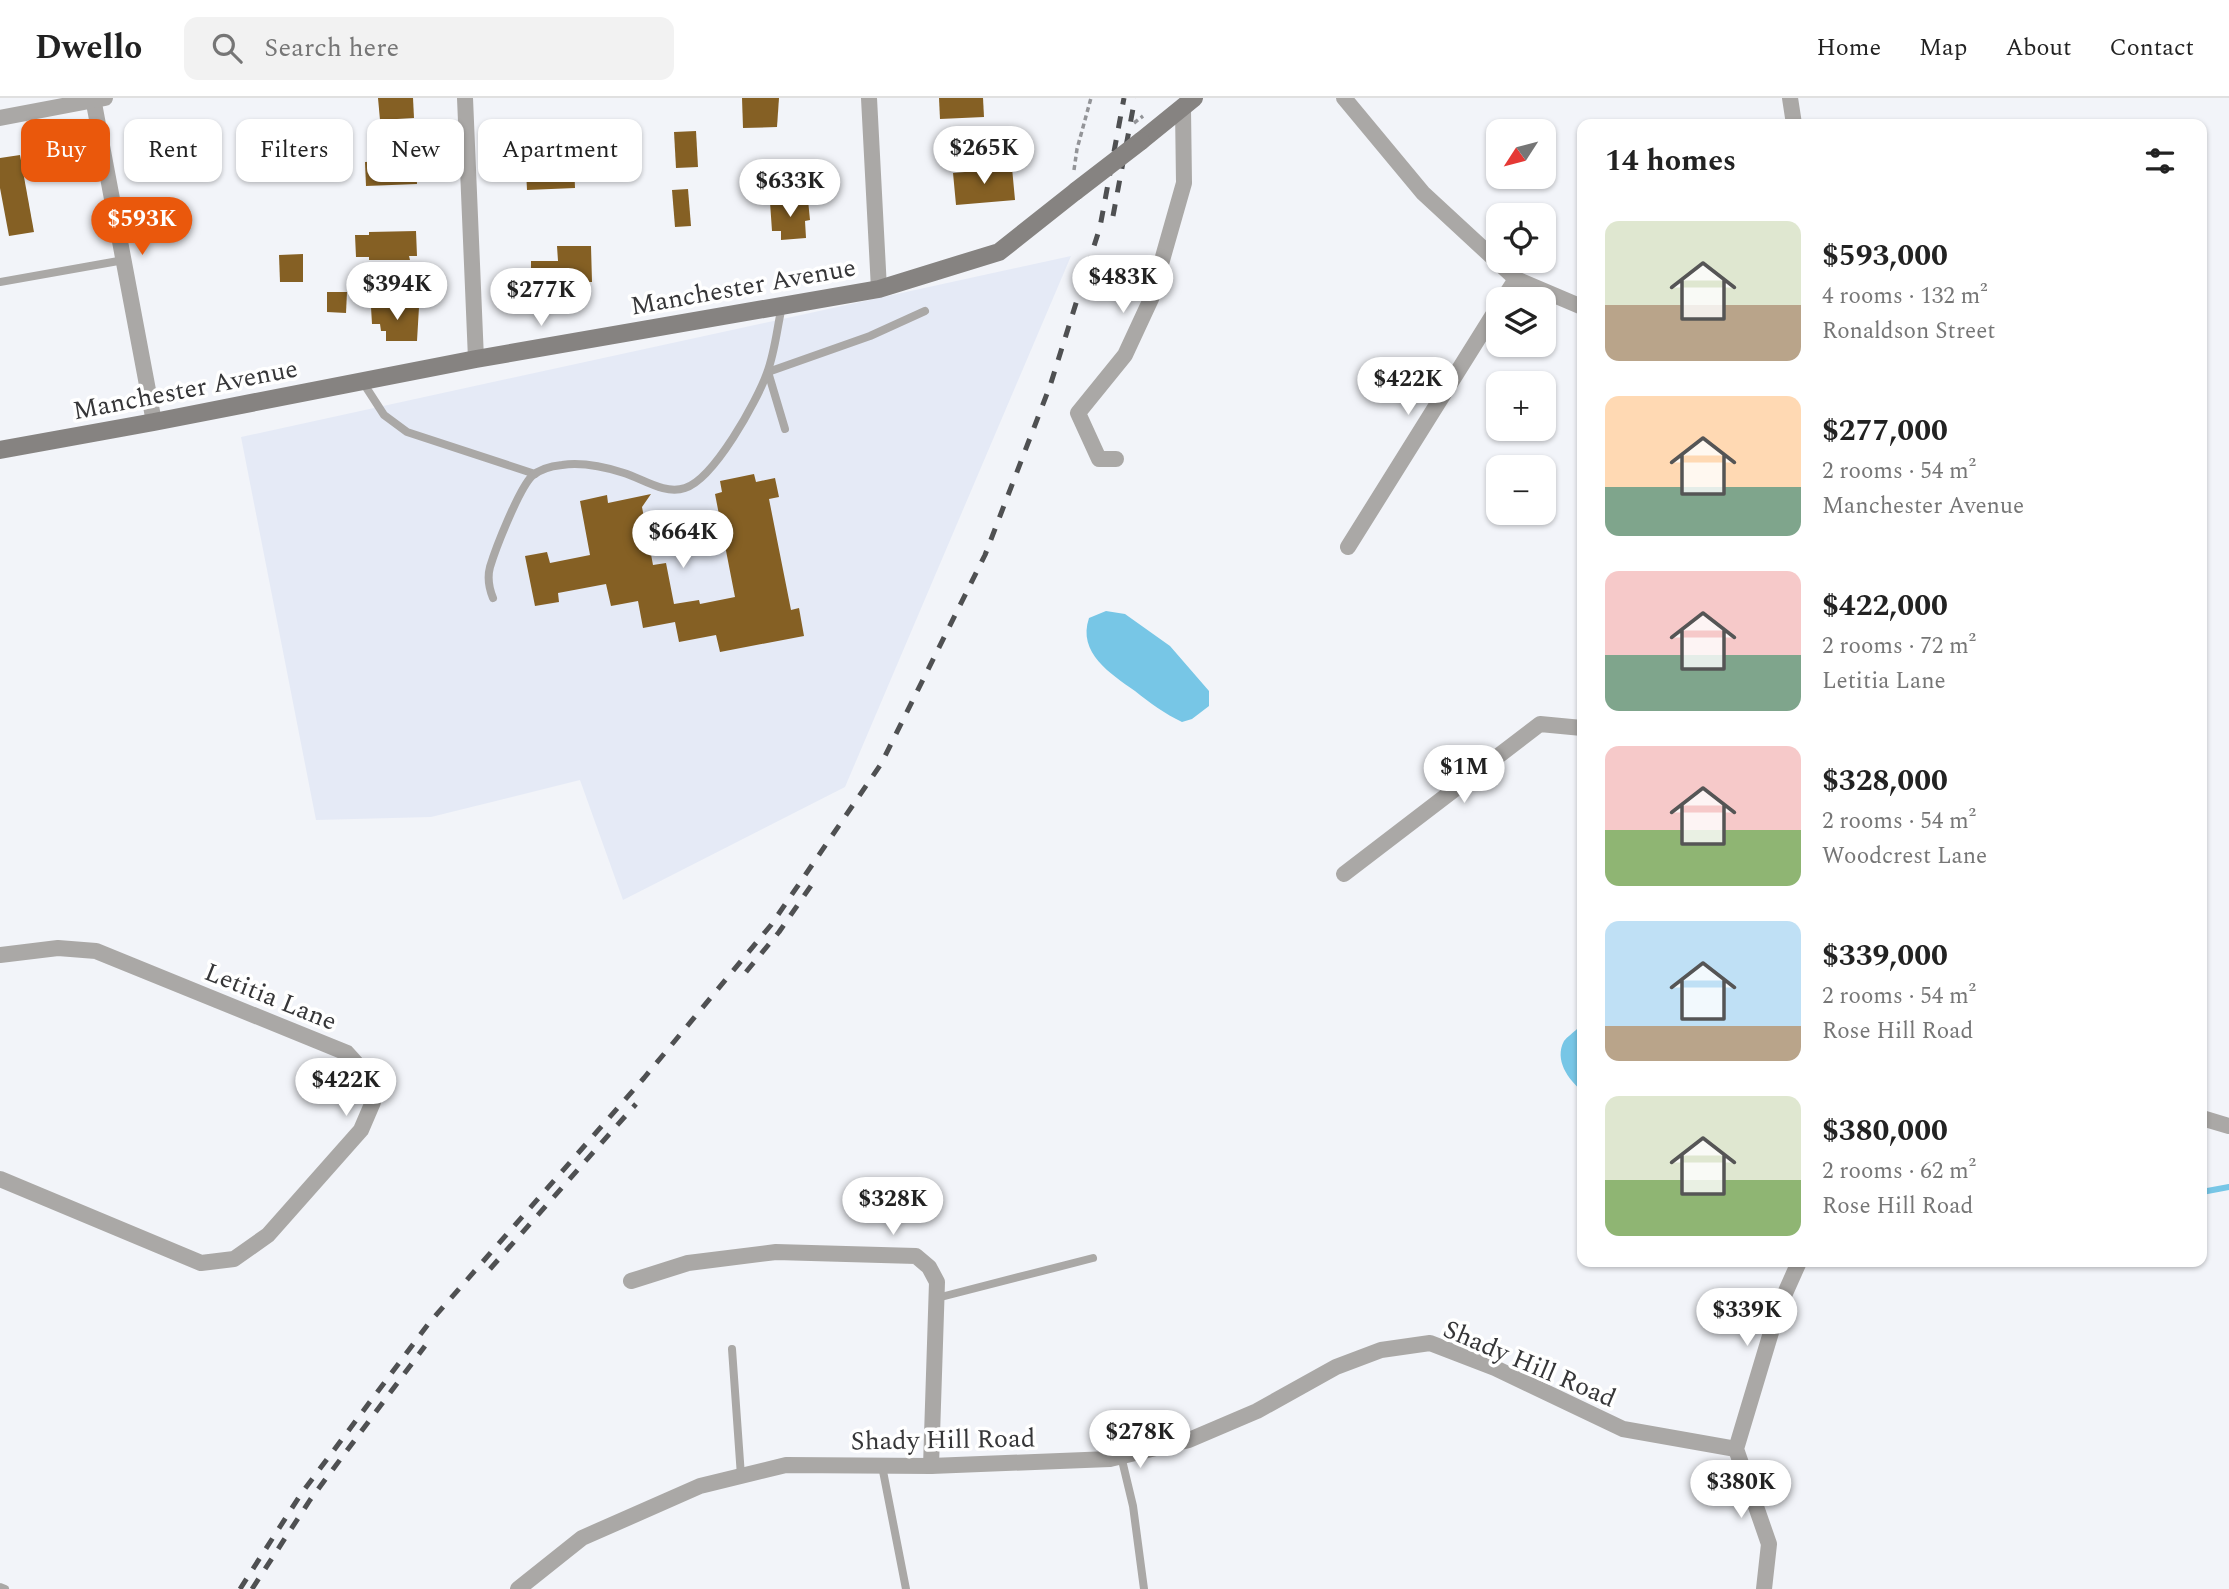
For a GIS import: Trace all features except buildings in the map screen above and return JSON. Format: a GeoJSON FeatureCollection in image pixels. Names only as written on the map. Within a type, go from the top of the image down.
{"type":"FeatureCollection","features":[{"type":"Feature","properties":{"kind":"street"},"geometry":{"type":"LineString","coordinates":[[466,98],[476,359]]}},
{"type":"Feature","properties":{"kind":"street"},"geometry":{"type":"LineString","coordinates":[[869,98],[878,289]]}},
{"type":"Feature","properties":{"kind":"street"},"geometry":{"type":"LineString","coordinates":[[1344,98],[1423,193],[1516,279],[1577,305]]}},
{"type":"Feature","properties":{"kind":"street"},"geometry":{"type":"LineString","coordinates":[[1790,98],[1793,119]]}},
{"type":"Feature","properties":{"kind":"street"},"geometry":{"type":"LineString","coordinates":[[0,118],[97,99],[154,422]]}},
{"type":"Feature","properties":{"kind":"street"},"geometry":{"type":"LineString","coordinates":[[1116,459],[1099,459],[1078,413],[1125,355],[1151,299],[1184,183],[1189,103]]}},
{"type":"Feature","properties":{"kind":"street","name":"Manchester Avenue"},"geometry":{"type":"LineString","coordinates":[[0,450],[476,359],[878,289],[999,252],[1189,103]]}},
{"type":"Feature","properties":{"kind":"street"},"geometry":{"type":"LineString","coordinates":[[1511,287],[1516,279]]}},
{"type":"Feature","properties":{"kind":"street"},"geometry":{"type":"LineString","coordinates":[[1348,547],[1486,326]]}},
{"type":"Feature","properties":{"kind":"street"},"geometry":{"type":"LineString","coordinates":[[1344,874],[1540,724],[1577,728]]}},
{"type":"Feature","properties":{"kind":"street","name":"Letitia Lane"},"geometry":{"type":"LineString","coordinates":[[0,955],[58,948],[96,951],[347,1053],[366,1074],[373,1102],[361,1130],[316,1183],[268,1235],[234,1259],[201,1263],[0,1179]]}},
{"type":"Feature","properties":{"kind":"street"},"geometry":{"type":"LineString","coordinates":[[2207,1119],[2229,1126]]}},
{"type":"Feature","properties":{"kind":"street"},"geometry":{"type":"LineString","coordinates":[[631,1281],[688,1263],[776,1252],[916,1256],[929,1267],[937,1282],[932,1466]]}},
{"type":"Feature","properties":{"kind":"street"},"geometry":{"type":"LineString","coordinates":[[1764,1589],[1769,1544],[1736,1448],[1778,1309],[1797,1267]]}},
{"type":"Feature","properties":{"kind":"street","name":"Shady Hill Road"},"geometry":{"type":"LineString","coordinates":[[518,1589],[582,1538],[700,1486],[786,1465],[932,1466],[1110,1459],[1189,1440],[1257,1412],[1336,1367],[1381,1350],[1430,1343],[1495,1368],[1623,1429],[1736,1448]]}},
{"type":"Feature","properties":{"kind":"lane"},"geometry":{"type":"LineString","coordinates":[[0,282],[124,260]]}},
{"type":"Feature","properties":{"kind":"lane"},"geometry":{"type":"LineString","coordinates":[[493,598],[488,587],[490,569],[524,485],[535,474],[560,465],[585,464],[624,473],[661,488],[687,488],[702,477],[727,447],[768,372],[782,306]]}},
{"type":"Feature","properties":{"kind":"lane"},"geometry":{"type":"LineString","coordinates":[[768,372],[870,336],[925,311]]}},
{"type":"Feature","properties":{"kind":"lane"},"geometry":{"type":"LineString","coordinates":[[768,372],[785,429]]}},
{"type":"Feature","properties":{"kind":"lane"},"geometry":{"type":"LineString","coordinates":[[362,381],[384,415],[407,432],[535,474]]}},
{"type":"Feature","properties":{"kind":"lane"},"geometry":{"type":"LineString","coordinates":[[937,1298],[1093,1258]]}},
{"type":"Feature","properties":{"kind":"lane"},"geometry":{"type":"LineString","coordinates":[[732,1349],[741,1476]]}},
{"type":"Feature","properties":{"kind":"lane"},"geometry":{"type":"LineString","coordinates":[[1121,1456],[1133,1506],[1144,1589]]}},
{"type":"Feature","properties":{"kind":"lane"},"geometry":{"type":"LineString","coordinates":[[882,1466],[906,1589]]}},
{"type":"Feature","properties":{"kind":"path"},"geometry":{"type":"LineString","coordinates":[[1074,172],[1077,149],[1091,98]]}},
{"type":"Feature","properties":{"kind":"shaded area"},"geometry":{"type":"Polygon","coordinates":[[[1071,256],[845,787],[623,900],[580,780],[431,817],[316,820],[241,437],[1071,256]]]}},
{"type":"Feature","properties":{"kind":"water"},"geometry":{"type":"Polygon","coordinates":[[[1106,611],[1125,614],[1170,646],[1209,691],[1209,706],[1192,719],[1182,722],[1158,708],[1107,670],[1092,652],[1087,630],[1089,618],[1106,611]]]}},
{"type":"Feature","properties":{"kind":"water"},"geometry":{"type":"Polygon","coordinates":[[[1577,1029],[1577,1086],[1564,1069],[1561,1048],[1564,1041],[1577,1029]]]}},
{"type":"Feature","properties":{"kind":"waterway"},"geometry":{"type":"LineString","coordinates":[[2207,1191],[2229,1187]]}},
{"type":"Feature","properties":{"kind":"railway"},"geometry":{"type":"LineString","coordinates":[[240,1589],[301,1494],[429,1323],[644,1078],[771,925],[881,764],[985,555],[1050,386],[1100,227],[1124,98]]}},
{"type":"Feature","properties":{"kind":"railway"},"geometry":{"type":"LineString","coordinates":[[1113,216],[1135,98]]}},
{"type":"Feature","properties":{"kind":"railway"},"geometry":{"type":"LineString","coordinates":[[746,972],[779,932],[817,877]]}},
{"type":"Feature","properties":{"kind":"railway"},"geometry":{"type":"LineString","coordinates":[[490,1269],[636,1104]]}},
{"type":"Feature","properties":{"kind":"railway"},"geometry":{"type":"LineString","coordinates":[[252,1589],[310,1500],[425,1346]]}}]}
